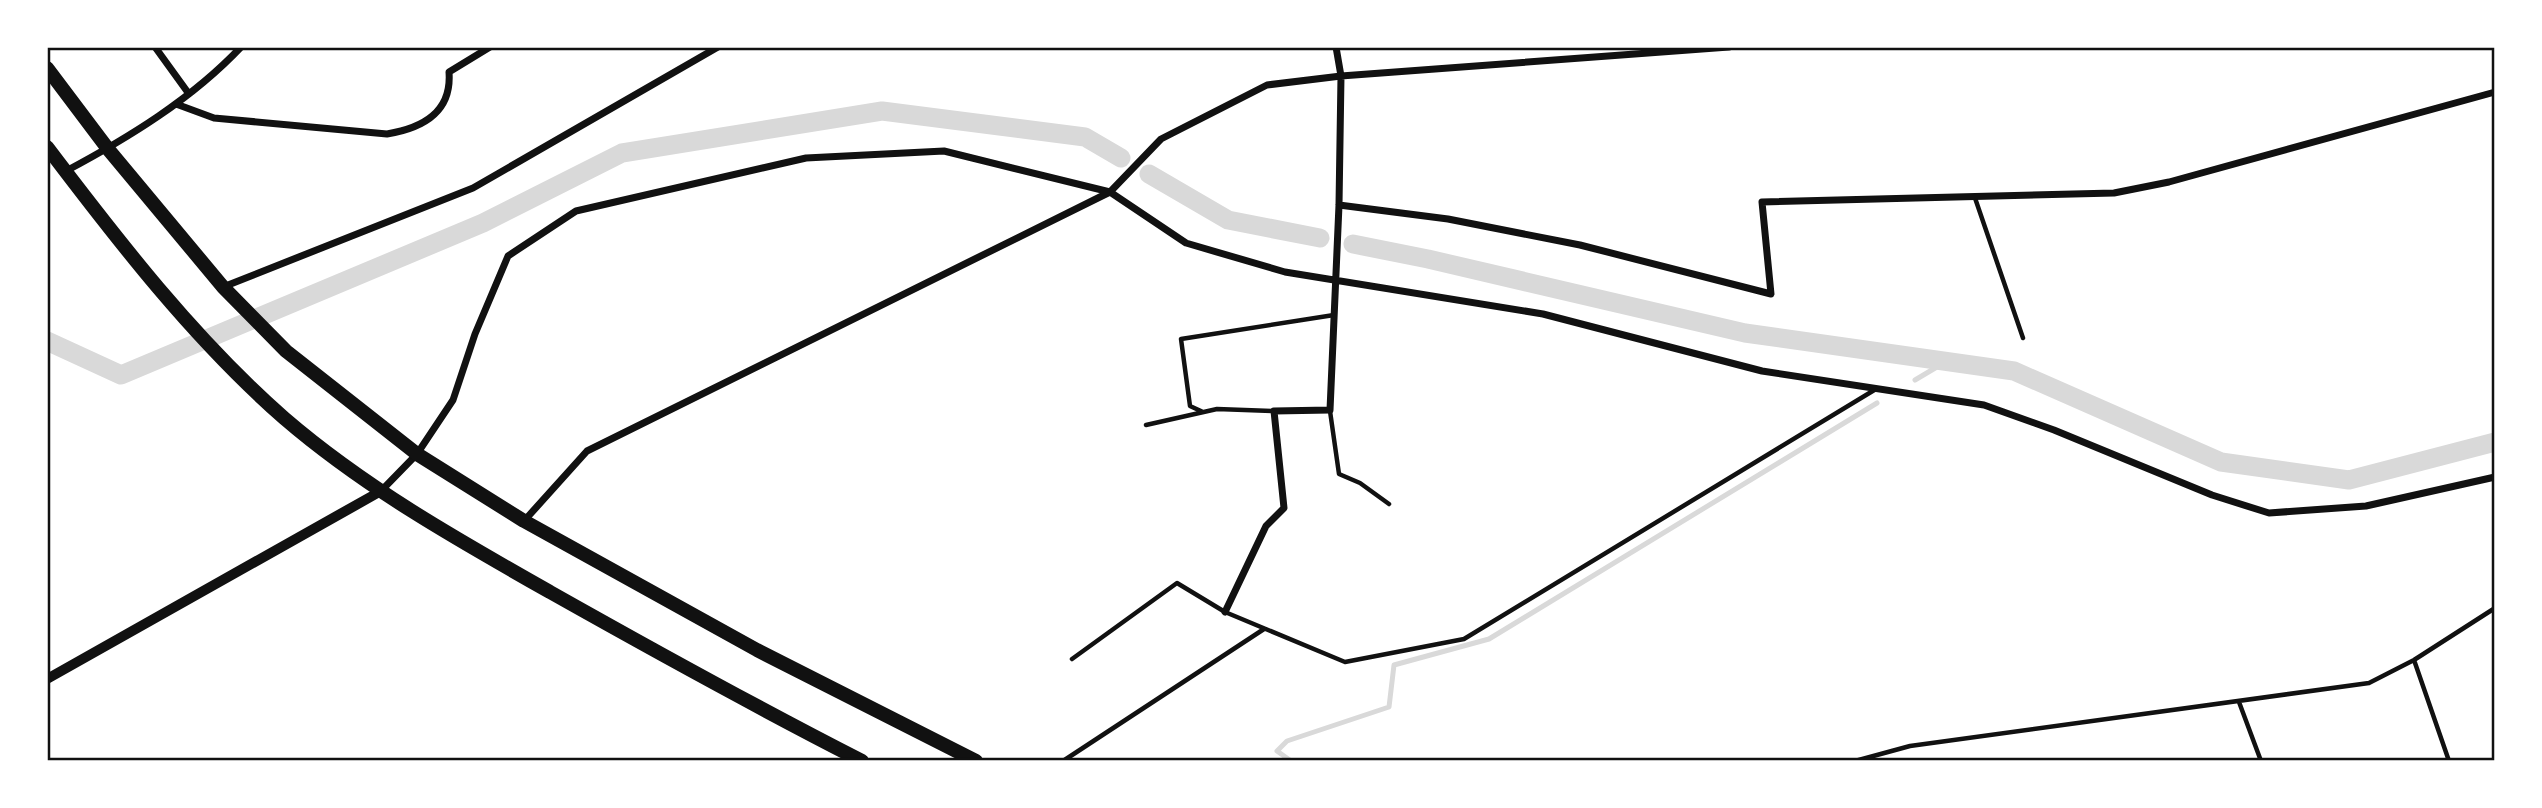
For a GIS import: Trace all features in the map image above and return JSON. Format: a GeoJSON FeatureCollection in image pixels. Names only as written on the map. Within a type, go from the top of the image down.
{"type":"FeatureCollection","features":[{"type":"Feature","properties":{"kind":"main road"},"geometry":{"type":"LineString","coordinates":[[47,68],[108,149],[223,286],[286,351],[416,454],[524,520],[757,650],[976,761]]}},
{"type":"Feature","properties":{"kind":"main road"},"geometry":{"type":"LineString","coordinates":[[47,147],[130,255],[247,383],[286,419],[381,491],[489,557],[729,692],[862,761]]}},
{"type":"Feature","properties":{"kind":"street"},"geometry":{"type":"LineString","coordinates":[[155,47],[188,94]]}},
{"type":"Feature","properties":{"kind":"street"},"geometry":{"type":"LineString","coordinates":[[65,171],[108,149],[176,104],[241,47]]}},
{"type":"Feature","properties":{"kind":"street"},"geometry":{"type":"LineString","coordinates":[[176,104],[214,118],[387,134],[414,130],[438,112],[450,90],[449,72],[490,47]]}},
{"type":"Feature","properties":{"kind":"street"},"geometry":{"type":"LineString","coordinates":[[223,286],[473,188],[718,47]]}},
{"type":"Feature","properties":{"kind":"street"},"geometry":{"type":"LineString","coordinates":[[1225,612],[1266,526],[1284,508],[1274,411],[1330,410],[1339,205],[1340,76],[1336,47]]}},
{"type":"Feature","properties":{"kind":"street"},"geometry":{"type":"LineString","coordinates":[[524,520],[587,451],[1110,192],[1161,139],[1267,85],[1340,76],[1729,47]]}},
{"type":"Feature","properties":{"kind":"street"},"geometry":{"type":"LineString","coordinates":[[1339,205],[1448,219],[1580,244],[1771,294],[1762,202],[2114,193],[2169,182],[2495,92]]}},
{"type":"Feature","properties":{"kind":"street"},"geometry":{"type":"LineString","coordinates":[[47,679],[381,491],[416,454],[453,400],[475,334],[508,256],[576,211],[806,158],[944,151],[1110,192],[1186,243],[1284,272],[1543,314],[1762,372],[1984,405],[2054,430],[2212,495],[2269,513],[2366,506],[2495,477]]}},
{"type":"Feature","properties":{"kind":"lane"},"geometry":{"type":"LineString","coordinates":[[1975,198],[2023,338]]}},
{"type":"Feature","properties":{"kind":"lane"},"geometry":{"type":"LineString","coordinates":[[1203,412],[1190,407],[1181,339],[1334,315]]}},
{"type":"Feature","properties":{"kind":"lane"},"geometry":{"type":"LineString","coordinates":[[1072,659],[1177,583],[1225,612],[1345,662],[1464,639],[1877,389]]}},
{"type":"Feature","properties":{"kind":"lane"},"geometry":{"type":"LineString","coordinates":[[1146,425],[1217,409],[1274,411]]}},
{"type":"Feature","properties":{"kind":"lane"},"geometry":{"type":"LineString","coordinates":[[1330,410],[1339,474],[1360,483],[1389,504]]}},
{"type":"Feature","properties":{"kind":"lane"},"geometry":{"type":"LineString","coordinates":[[1855,761],[1910,747],[2369,683],[2414,660],[2495,608]]}},
{"type":"Feature","properties":{"kind":"lane"},"geometry":{"type":"LineString","coordinates":[[1063,761],[1265,629]]}},
{"type":"Feature","properties":{"kind":"lane"},"geometry":{"type":"LineString","coordinates":[[2414,660],[2449,761]]}},
{"type":"Feature","properties":{"kind":"lane"},"geometry":{"type":"LineString","coordinates":[[2239,702],[2260,761]]}},
{"type":"Feature","properties":{"kind":"waterway"},"geometry":{"type":"LineString","coordinates":[[47,341],[121,375],[483,223],[622,153],[882,111],[1085,137],[1121,158]]}},
{"type":"Feature","properties":{"kind":"waterway"},"geometry":{"type":"LineString","coordinates":[[1149,174],[1228,220],[1320,238]]}},
{"type":"Feature","properties":{"kind":"waterway"},"geometry":{"type":"LineString","coordinates":[[1353,244],[1745,333],[2014,371],[2221,462],[2349,480],[2495,442]]}},
{"type":"Feature","properties":{"kind":"waterway"},"geometry":{"type":"LineString","coordinates":[[1915,380],[1947,361]]}},
{"type":"Feature","properties":{"kind":"waterway"},"geometry":{"type":"LineString","coordinates":[[1291,761],[1277,751],[1287,741],[1389,707],[1394,665],[1489,639],[1877,403]]}}]}
